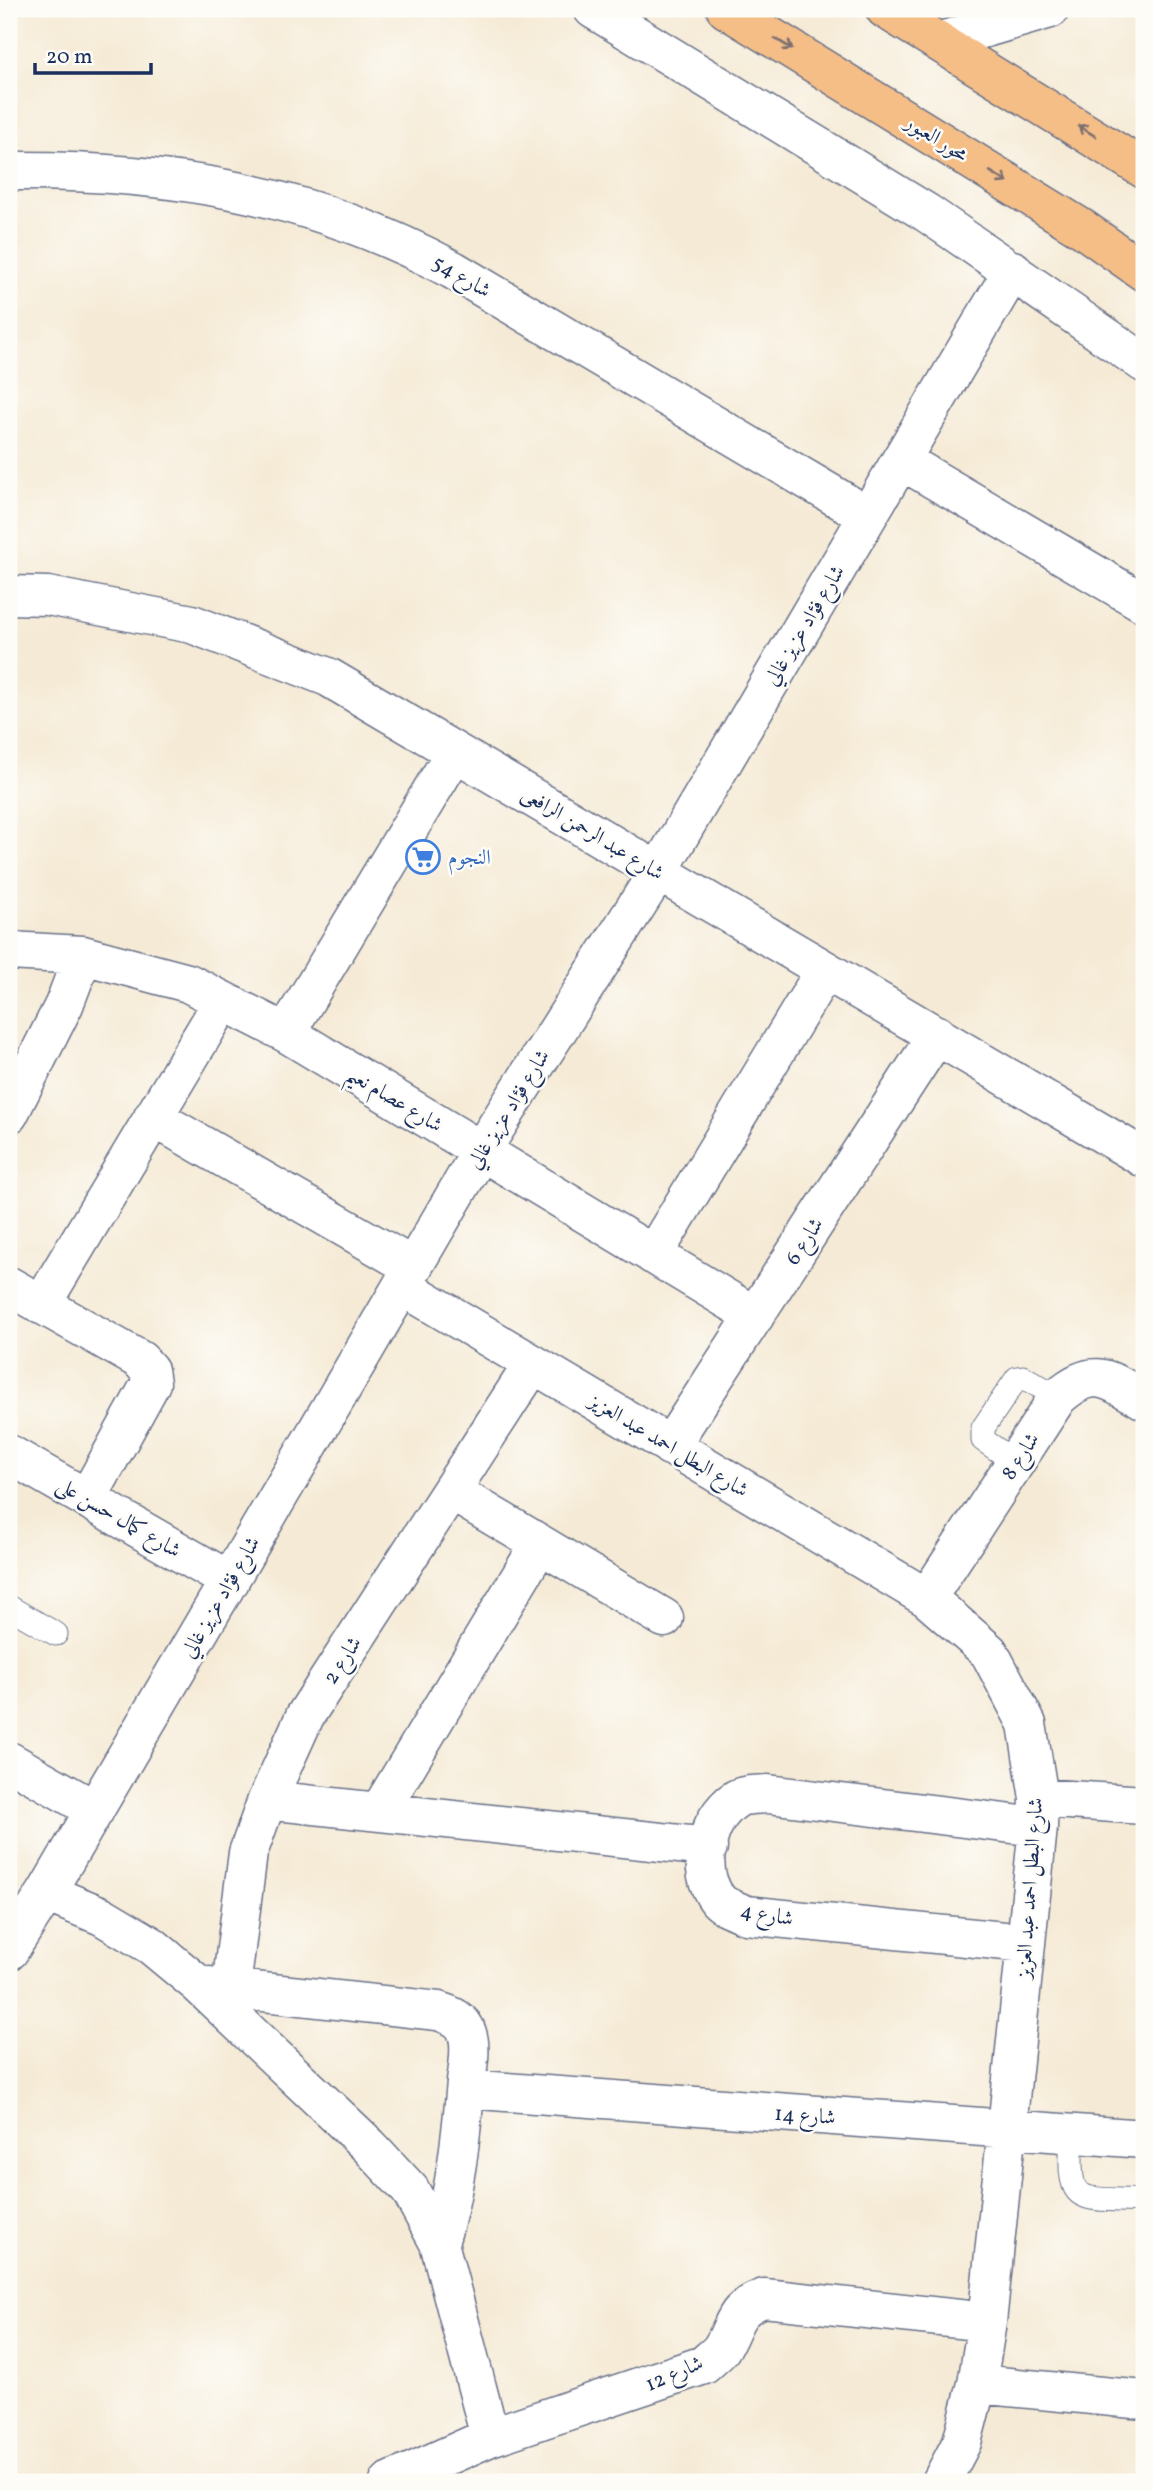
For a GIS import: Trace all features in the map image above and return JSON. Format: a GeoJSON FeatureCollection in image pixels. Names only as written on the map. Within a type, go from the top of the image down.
{"type":"FeatureCollection","features":[{"type":"Feature","properties":{"kind":"highway","name":"محور العبور"},"geometry":{"type":"LineString","coordinates":[[726,9],[1083,229],[1144,272]]}},
{"type":"Feature","properties":{"kind":"highway"},"geometry":{"type":"LineString","coordinates":[[886,9],[942,41],[1144,169]]}},
{"type":"Feature","properties":{"kind":"street"},"geometry":{"type":"LineString","coordinates":[[593,9],[846,161],[1013,270],[1144,363]]}},
{"type":"Feature","properties":{"kind":"street"},"geometry":{"type":"LineString","coordinates":[[942,41],[1050,9]]}},
{"type":"Feature","properties":{"kind":"street","name":"شارع 54"},"geometry":{"type":"LineString","coordinates":[[9,171],[125,174],[183,180],[285,202],[351,222],[403,243],[453,270],[868,516]]}},
{"type":"Feature","properties":{"kind":"street","name":"شارع فؤاد عزيز غالي"},"geometry":{"type":"LineString","coordinates":[[9,1951],[95,1811],[481,1151],[658,872],[1013,270]]}},
{"type":"Feature","properties":{"kind":"street"},"geometry":{"type":"LineString","coordinates":[[901,460],[1144,603]]}},
{"type":"Feature","properties":{"kind":"street","name":"شارع عبد الرحمن الرافعى"},"geometry":{"type":"LineString","coordinates":[[9,595],[48,596],[192,624],[328,677],[1144,1158]]}},
{"type":"Feature","properties":{"kind":"street"},"geometry":{"type":"LineString","coordinates":[[286,1033],[455,752]]}},
{"type":"Feature","properties":{"kind":"street","name":"شارع عصام نعيم"},"geometry":{"type":"LineString","coordinates":[[9,951],[83,955],[188,983],[286,1033],[755,1316]]}},
{"type":"Feature","properties":{"kind":"street"},"geometry":{"type":"LineString","coordinates":[[11,1103],[64,1005],[83,955]]}},
{"type":"Feature","properties":{"kind":"street"},"geometry":{"type":"LineString","coordinates":[[653,1255],[825,970]]}},
{"type":"Feature","properties":{"kind":"street"},"geometry":{"type":"LineString","coordinates":[[41,1305],[223,1001]]}},
{"type":"Feature","properties":{"kind":"street","name":"شارع 6"},"geometry":{"type":"LineString","coordinates":[[670,1446],[937,1035]]}},
{"type":"Feature","properties":{"kind":"street","name":"شارع البطل احمد عبد العزيز"},"geometry":{"type":"LineString","coordinates":[[153,1117],[407,1277],[533,1364],[928,1598],[989,1652],[1027,1724],[1038,1812],[987,2322],[977,2384],[962,2442],[941,2482]]}},
{"type":"Feature","properties":{"kind":"street"},"geometry":{"type":"LineString","coordinates":[[9,1286],[140,1360],[149,1370],[151,1383],[87,1499]]}},
{"type":"Feature","properties":{"kind":"street","name":"شارع 2"},"geometry":{"type":"LineString","coordinates":[[215,1987],[248,1853],[267,1800],[305,1716],[533,1364]]}},
{"type":"Feature","properties":{"kind":"street","name":"شارع 8"},"geometry":{"type":"LineString","coordinates":[[928,1598],[1058,1397],[1077,1380],[1101,1377],[1144,1401]]}},
{"type":"Feature","properties":{"kind":"street","name":"شارع كمال حسن على"},"geometry":{"type":"LineString","coordinates":[[9,1454],[230,1581]]}},
{"type":"Feature","properties":{"kind":"street"},"geometry":{"type":"LineString","coordinates":[[451,1491],[664,1618]]}},
{"type":"Feature","properties":{"kind":"street"},"geometry":{"type":"LineString","coordinates":[[379,1812],[540,1544]]}},
{"type":"Feature","properties":{"kind":"street"},"geometry":{"type":"LineString","coordinates":[[9,1761],[95,1811]]}},
{"type":"Feature","properties":{"kind":"street","name":"شارع 4"},"geometry":{"type":"LineString","coordinates":[[1026,1943],[746,1915],[720,1902],[705,1876],[708,1847],[716,1818],[738,1798],[768,1794],[1038,1812],[1144,1805]]}},
{"type":"Feature","properties":{"kind":"street"},"geometry":{"type":"LineString","coordinates":[[267,1800],[708,1847]]}},
{"type":"Feature","properties":{"kind":"street"},"geometry":{"type":"LineString","coordinates":[[46,1894],[102,1916],[215,1987],[410,2190],[439,2243],[490,2437]]}},
{"type":"Feature","properties":{"kind":"street"},"geometry":{"type":"LineString","coordinates":[[215,1987],[438,2011],[456,2017],[467,2031],[466,2088],[456,2183],[439,2243]]}},
{"type":"Feature","properties":{"kind":"street","name":"شارع 14"},"geometry":{"type":"LineString","coordinates":[[466,2088],[1007,2131],[1144,2139]]}},
{"type":"Feature","properties":{"kind":"street","name":"شارع 12"},"geometry":{"type":"LineString","coordinates":[[389,2482],[490,2437],[704,2365],[720,2349],[737,2314],[749,2304],[764,2298],[987,2322]]}},
{"type":"Feature","properties":{"kind":"street"},"geometry":{"type":"LineString","coordinates":[[977,2384],[1144,2400]]}},
{"type":"Feature","properties":{"kind":"lane"},"geometry":{"type":"LineString","coordinates":[[9,1607],[56,1634]]}},
{"type":"Feature","properties":{"kind":"lane"},"geometry":{"type":"LineString","coordinates":[[1072,2135],[1070,2175],[1072,2186],[1079,2194],[1090,2198],[1144,2201]]}},
{"type":"Feature","properties":{"kind":"place","name":"النجوم"},"geometry":{"type":"Point","coordinates":[423,857]}}]}
